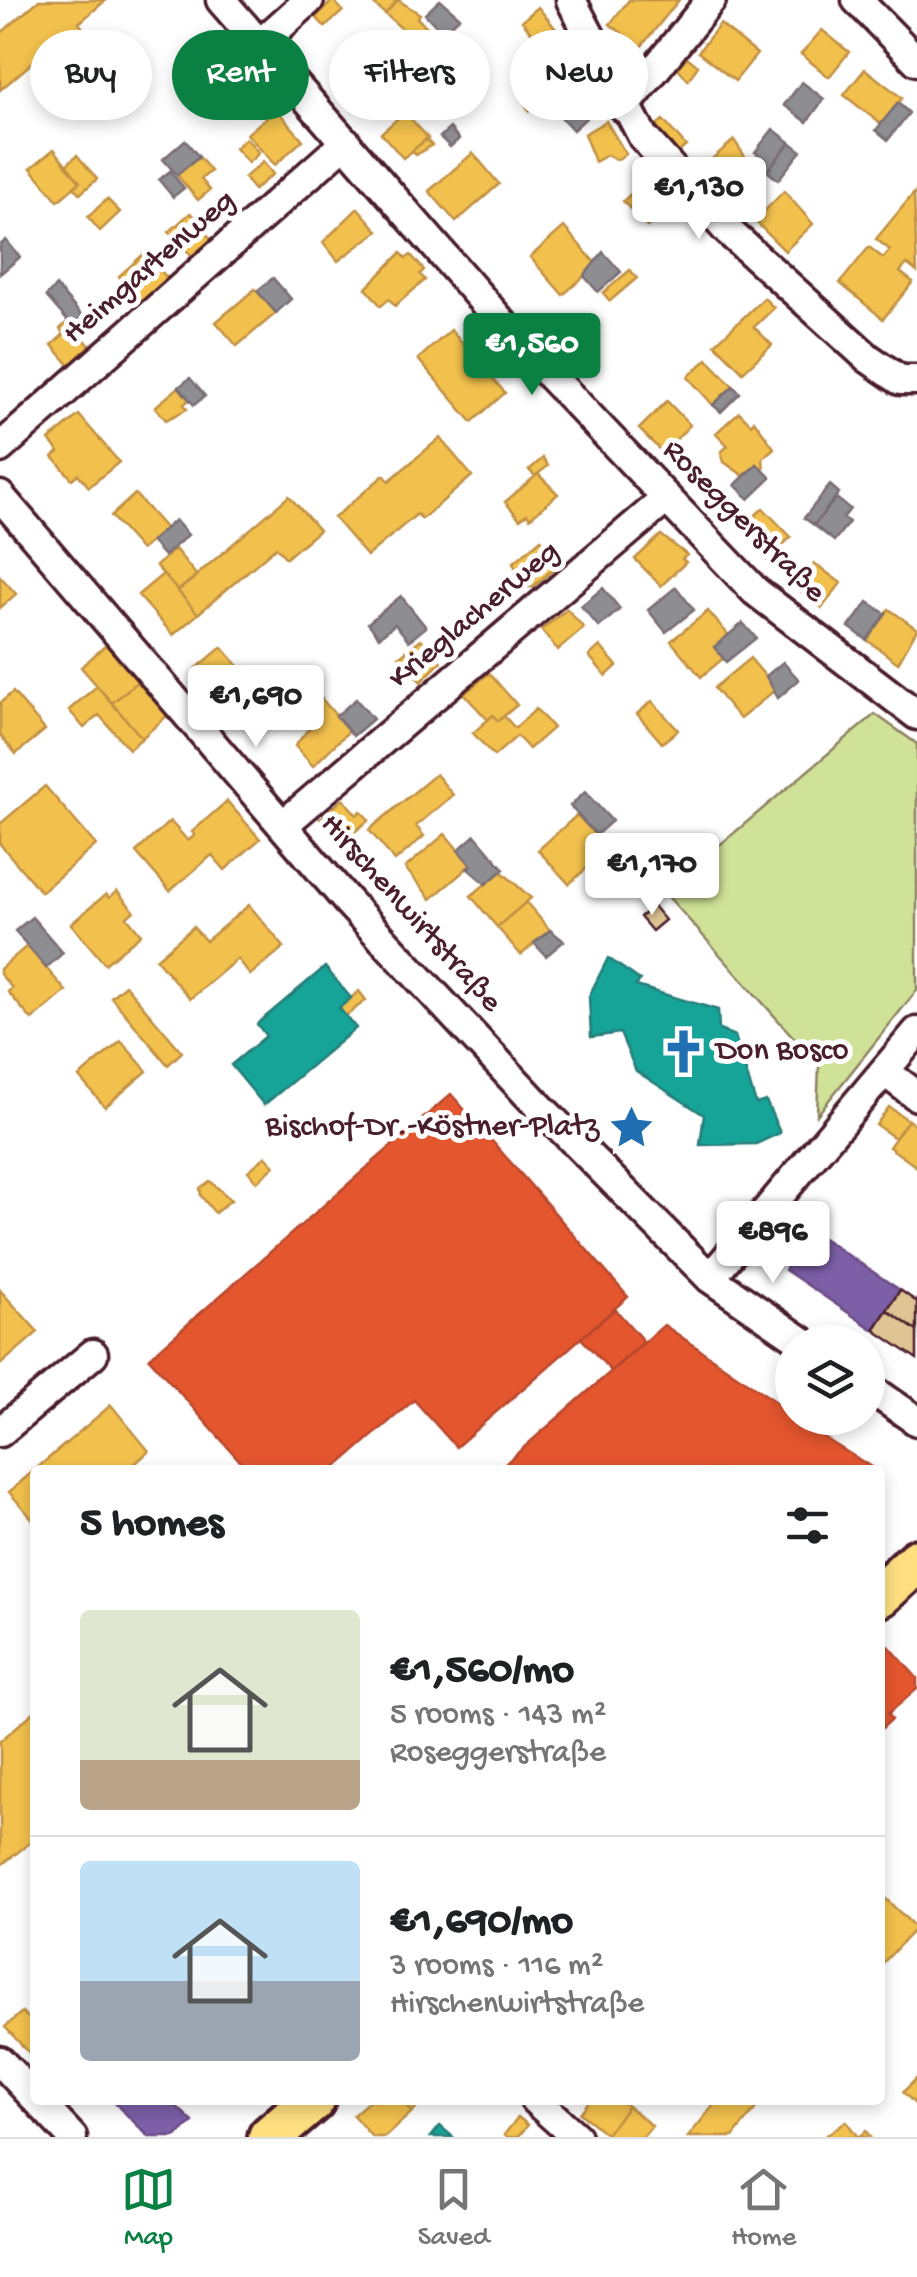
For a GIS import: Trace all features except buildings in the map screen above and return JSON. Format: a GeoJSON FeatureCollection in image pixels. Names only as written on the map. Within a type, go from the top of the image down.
{"type":"FeatureCollection","features":[{"type":"Feature","properties":{"kind":"main road"},"geometry":{"type":"LineString","coordinates":[[885,1590],[917,1561]]}},
{"type":"Feature","properties":{"kind":"main road"},"geometry":{"type":"LineString","coordinates":[[270,2137],[307,2105]]}},
{"type":"Feature","properties":{"kind":"street","name":"Roseggerstraße"},"geometry":{"type":"LineString","coordinates":[[221,0],[248,30]]}},
{"type":"Feature","properties":{"kind":"street"},"geometry":{"type":"LineString","coordinates":[[276,30],[309,0]]}},
{"type":"Feature","properties":{"kind":"street"},"geometry":{"type":"LineString","coordinates":[[571,0],[586,30]]}},
{"type":"Feature","properties":{"kind":"street"},"geometry":{"type":"LineString","coordinates":[[648,78],[711,0]]}},
{"type":"Feature","properties":{"kind":"street"},"geometry":{"type":"LineString","coordinates":[[856,0],[917,61]]}},
{"type":"Feature","properties":{"kind":"street","name":"Roseggerstraße"},"geometry":{"type":"LineString","coordinates":[[309,100],[524,348],[774,609],[917,715]]}},
{"type":"Feature","properties":{"kind":"street"},"geometry":{"type":"LineString","coordinates":[[632,120],[643,138],[728,231],[868,358],[900,380],[917,380]]}},
{"type":"Feature","properties":{"kind":"street","name":"Heimgartenweg"},"geometry":{"type":"LineString","coordinates":[[0,448],[346,142]]}},
{"type":"Feature","properties":{"kind":"street","name":"Hirschenwirtstraße"},"geometry":{"type":"LineString","coordinates":[[0,496],[283,825],[488,1052],[630,1202],[710,1278],[778,1325]]}},
{"type":"Feature","properties":{"kind":"street","name":"Krieglacherweg"},"geometry":{"type":"LineString","coordinates":[[283,825],[666,498]]}},
{"type":"Feature","properties":{"kind":"street"},"geometry":{"type":"LineString","coordinates":[[710,1278],[917,1032]]}},
{"type":"Feature","properties":{"kind":"street"},"geometry":{"type":"LineString","coordinates":[[884,1071],[917,1096]]}},
{"type":"Feature","properties":{"kind":"street"},"geometry":{"type":"LineString","coordinates":[[0,1432],[92,1354]]}},
{"type":"Feature","properties":{"kind":"street"},"geometry":{"type":"LineString","coordinates":[[885,1399],[917,1421]]}},
{"type":"Feature","properties":{"kind":"street"},"geometry":{"type":"LineString","coordinates":[[0,2061],[30,2093]]}},
{"type":"Feature","properties":{"kind":"street"},"geometry":{"type":"LineString","coordinates":[[42,2105],[72,2137]]}},
{"type":"Feature","properties":{"kind":"street"},"geometry":{"type":"LineString","coordinates":[[541,2105],[576,2137]]}},
{"type":"Feature","properties":{"kind":"green space"},"geometry":{"type":"Polygon","coordinates":[[[875,714],[917,744],[917,990],[817,1115],[819,1066],[664,892],[875,714]]]}},
{"type":"Feature","properties":{"kind":"place","name":"Don Bosco"},"geometry":{"type":"Point","coordinates":[683,1052]}},
{"type":"Feature","properties":{"kind":"place","name":"Bischof-Dr.-Köstner-Platz"},"geometry":{"type":"Point","coordinates":[632,1128]}}]}
